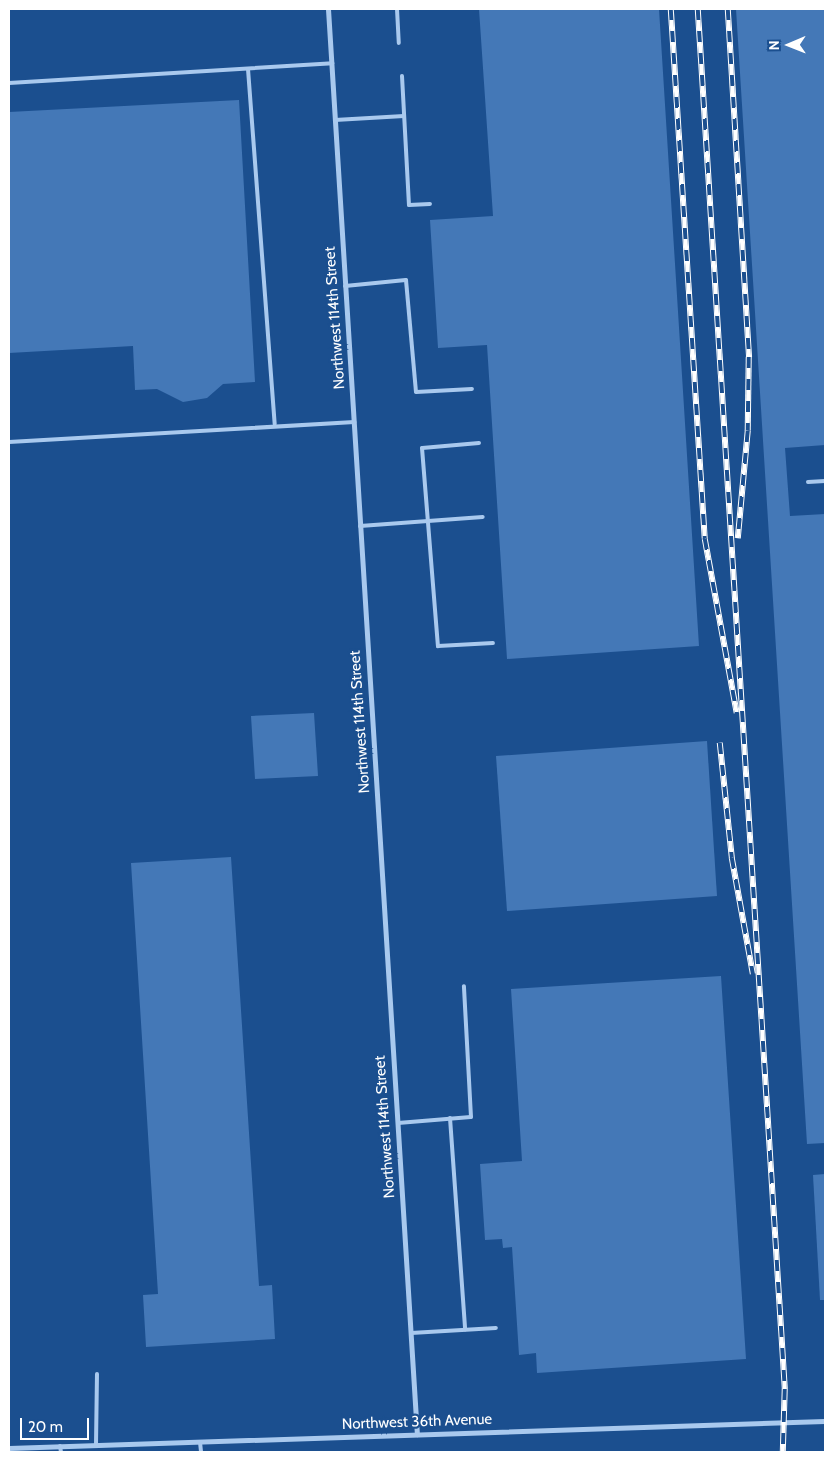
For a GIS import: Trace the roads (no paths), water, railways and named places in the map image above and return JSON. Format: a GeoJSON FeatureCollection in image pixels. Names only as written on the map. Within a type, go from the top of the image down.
{"type":"FeatureCollection","features":[{"type":"Feature","properties":{"kind":"street","name":"Northwest 114th Street"},"geometry":{"type":"LineString","coordinates":[[328,9],[417,1434]]}},
{"type":"Feature","properties":{"kind":"street","name":"Northwest 36th Avenue"},"geometry":{"type":"LineString","coordinates":[[9,1448],[60,1449],[96,1445],[825,1421]]}},
{"type":"Feature","properties":{"kind":"lane"},"geometry":{"type":"LineString","coordinates":[[397,9],[399,43]]}},
{"type":"Feature","properties":{"kind":"lane"},"geometry":{"type":"LineString","coordinates":[[9,83],[332,63]]}},
{"type":"Feature","properties":{"kind":"lane"},"geometry":{"type":"LineString","coordinates":[[248,69],[275,424]]}},
{"type":"Feature","properties":{"kind":"lane"},"geometry":{"type":"LineString","coordinates":[[402,76],[409,205],[430,204]]}},
{"type":"Feature","properties":{"kind":"lane"},"geometry":{"type":"LineString","coordinates":[[335,120],[404,116]]}},
{"type":"Feature","properties":{"kind":"lane"},"geometry":{"type":"LineString","coordinates":[[345,286],[406,280],[416,392],[472,389]]}},
{"type":"Feature","properties":{"kind":"lane"},"geometry":{"type":"LineString","coordinates":[[9,442],[275,424],[354,422]]}},
{"type":"Feature","properties":{"kind":"lane"},"geometry":{"type":"LineString","coordinates":[[479,444],[422,448],[438,646],[493,643]]}},
{"type":"Feature","properties":{"kind":"lane"},"geometry":{"type":"LineString","coordinates":[[808,482],[825,481]]}},
{"type":"Feature","properties":{"kind":"lane"},"geometry":{"type":"LineString","coordinates":[[360,526],[483,517]]}},
{"type":"Feature","properties":{"kind":"lane"},"geometry":{"type":"LineString","coordinates":[[398,1122],[471,1117],[464,986]]}},
{"type":"Feature","properties":{"kind":"lane"},"geometry":{"type":"LineString","coordinates":[[450,1118],[465,1329]]}},
{"type":"Feature","properties":{"kind":"lane"},"geometry":{"type":"LineString","coordinates":[[411,1333],[496,1328]]}},
{"type":"Feature","properties":{"kind":"lane"},"geometry":{"type":"LineString","coordinates":[[96,1445],[97,1374]]}},
{"type":"Feature","properties":{"kind":"lane"},"geometry":{"type":"LineString","coordinates":[[200,1442],[201,1452]]}},
{"type":"Feature","properties":{"kind":"railway"},"geometry":{"type":"LineString","coordinates":[[671,9],[705,539],[737,713]]}},
{"type":"Feature","properties":{"kind":"railway"},"geometry":{"type":"LineString","coordinates":[[698,9],[785,1389],[783,1452]]}},
{"type":"Feature","properties":{"kind":"railway"},"geometry":{"type":"LineString","coordinates":[[728,9],[749,357],[748,431],[738,539]]}},
{"type":"Feature","properties":{"kind":"railway"},"geometry":{"type":"LineString","coordinates":[[720,743],[732,858],[753,974]]}}]}
